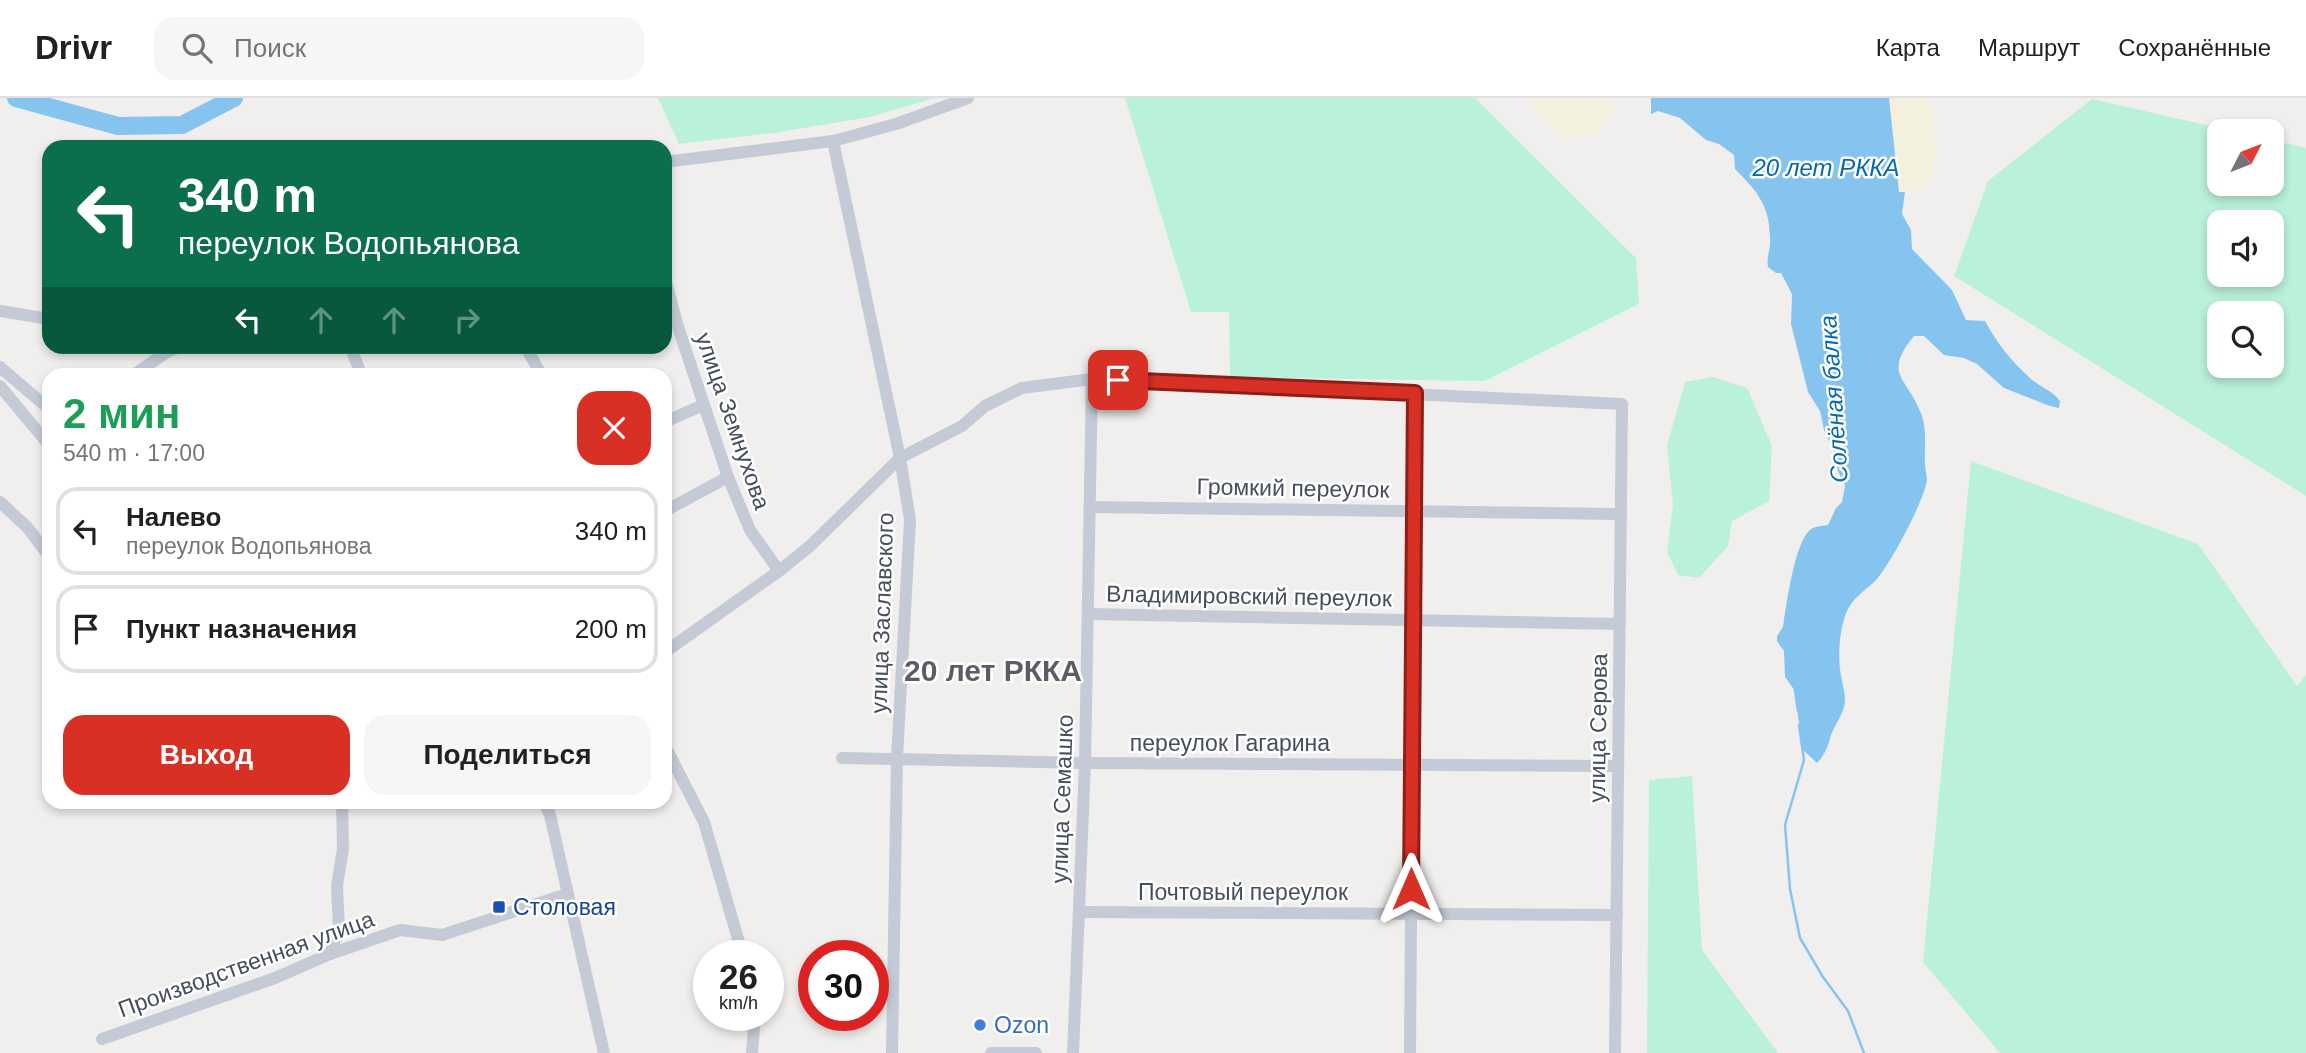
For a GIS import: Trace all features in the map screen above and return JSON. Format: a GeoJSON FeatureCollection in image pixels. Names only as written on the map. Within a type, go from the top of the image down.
{"type":"FeatureCollection","features":[{"type":"Feature","properties":{"kind":"street"},"geometry":{"type":"LineString","coordinates":[[672,161],[833,141],[896,124],[968,98]]}},
{"type":"Feature","properties":{"kind":"street","name":"улица Заславского"},"geometry":{"type":"LineString","coordinates":[[833,141],[900,458],[910,520],[897,757],[892,1053]]}},
{"type":"Feature","properties":{"kind":"street","name":"улица Земнухова"},"geometry":{"type":"LineString","coordinates":[[672,301],[728,477],[750,530],[779,571]]}},
{"type":"Feature","properties":{"kind":"street"},"geometry":{"type":"LineString","coordinates":[[0,311],[42,318]]}},
{"type":"Feature","properties":{"kind":"street"},"geometry":{"type":"LineString","coordinates":[[144,368],[164,354]]}},
{"type":"Feature","properties":{"kind":"street"},"geometry":{"type":"LineString","coordinates":[[0,367],[42,403]]}},
{"type":"Feature","properties":{"kind":"street"},"geometry":{"type":"LineString","coordinates":[[672,647],[810,546],[900,458],[962,426],[985,406],[1022,388],[1091,379],[1415,393],[1410,1053]]}},
{"type":"Feature","properties":{"kind":"street","name":"улица Семашко"},"geometry":{"type":"LineString","coordinates":[[1073,1053],[1085,763],[1091,379]]}},
{"type":"Feature","properties":{"kind":"street"},"geometry":{"type":"LineString","coordinates":[[0,386],[42,437]]}},
{"type":"Feature","properties":{"kind":"street","name":"улица Серова"},"geometry":{"type":"LineString","coordinates":[[1415,393],[1622,404],[1615,1053]]}},
{"type":"Feature","properties":{"kind":"street"},"geometry":{"type":"LineString","coordinates":[[672,419],[704,405]]}},
{"type":"Feature","properties":{"kind":"street"},"geometry":{"type":"LineString","coordinates":[[672,507],[728,477]]}},
{"type":"Feature","properties":{"kind":"street"},"geometry":{"type":"LineString","coordinates":[[0,502],[27,527],[42,547]]}},
{"type":"Feature","properties":{"kind":"street","name":"Громкий переулок"},"geometry":{"type":"LineString","coordinates":[[1090,507],[1621,514]]}},
{"type":"Feature","properties":{"kind":"street","name":"Владимировский переулок"},"geometry":{"type":"LineString","coordinates":[[1088,614],[1620,624]]}},
{"type":"Feature","properties":{"kind":"street","name":"переулок Гагарина"},"geometry":{"type":"LineString","coordinates":[[842,758],[897,757],[1085,763],[1618,766]]}},
{"type":"Feature","properties":{"kind":"street"},"geometry":{"type":"LineString","coordinates":[[672,760],[704,822],[738,940]]}},
{"type":"Feature","properties":{"kind":"street"},"geometry":{"type":"LineString","coordinates":[[330,954],[339,929],[337,886],[343,849],[342,809]]}},
{"type":"Feature","properties":{"kind":"street"},"geometry":{"type":"LineString","coordinates":[[548,809],[604,1053]]}},
{"type":"Feature","properties":{"kind":"street","name":"Производственная улица"},"geometry":{"type":"LineString","coordinates":[[102,1040],[400,930],[442,935],[567,894]]}},
{"type":"Feature","properties":{"kind":"street","name":"Почтовый переулок"},"geometry":{"type":"LineString","coordinates":[[1079,912],[1617,915]]}},
{"type":"Feature","properties":{"kind":"street"},"geometry":{"type":"LineString","coordinates":[[752,1053],[754,1031]]}},
{"type":"Feature","properties":{"kind":"street"},"geometry":{"type":"LineString","coordinates":[[991,1053],[1036,1053]]}},
{"type":"Feature","properties":{"kind":"green space"},"geometry":{"type":"Polygon","coordinates":[[[658,98],[935,98],[870,117],[773,133],[679,144],[658,98]]]}},
{"type":"Feature","properties":{"kind":"green space"},"geometry":{"type":"Polygon","coordinates":[[[1125,98],[1475,98],[1636,258],[1639,304],[1485,381],[1230,377],[1229,312],[1191,312],[1125,98]]]}},
{"type":"Feature","properties":{"kind":"green space"},"geometry":{"type":"Polygon","coordinates":[[[2092,99],[2207,125],[2207,196],[2284,196],[2284,143],[2306,148],[2306,496],[1954,276],[1988,181],[2092,99]]]}},
{"type":"Feature","properties":{"kind":"green space"},"geometry":{"type":"Polygon","coordinates":[[[1713,377],[1747,388],[1772,446],[1769,501],[1732,521],[1728,546],[1699,578],[1678,575],[1667,552],[1673,504],[1667,446],[1685,382],[1713,377]]]}},
{"type":"Feature","properties":{"kind":"green space"},"geometry":{"type":"Polygon","coordinates":[[[1971,461],[2198,544],[2297,686],[2306,675],[2306,1053],[2000,1053],[1923,962],[1971,461]]]}},
{"type":"Feature","properties":{"kind":"green space"},"geometry":{"type":"Polygon","coordinates":[[[1692,776],[1702,950],[1778,1053],[1647,1053],[1649,780],[1692,776]]]}},
{"type":"Feature","properties":{"kind":"sand"},"geometry":{"type":"Polygon","coordinates":[[[1526,98],[1606,98],[1615,110],[1594,137],[1563,138],[1526,98]]]}},
{"type":"Feature","properties":{"kind":"sand"},"geometry":{"type":"Polygon","coordinates":[[[1889,98],[1928,98],[1936,148],[1931,185],[1899,193],[1889,98]]]}},
{"type":"Feature","properties":{"kind":"water","name":"20 лет РККА"},"geometry":{"type":"Polygon","coordinates":[[[1651,98],[1889,98],[1899,192],[1905,192],[1902,214],[1911,230],[1912,249],[1952,290],[1966,320],[1985,321],[2017,365],[2060,401],[2059,408],[2050,406],[2004,388],[1977,364],[1964,358],[1944,355],[1924,336],[1914,336],[1905,349],[1900,359],[1900,375],[1922,418],[1927,480],[1914,516],[1890,561],[1876,580],[1855,599],[1845,616],[1839,656],[1845,704],[1826,750],[1817,763],[1802,749],[1795,691],[1785,677],[1784,651],[1777,641],[1777,636],[1783,627],[1800,546],[1811,529],[1828,525],[1842,502],[1845,486],[1824,430],[1820,411],[1808,392],[1791,324],[1792,294],[1781,273],[1768,267],[1768,218],[1761,200],[1735,169],[1734,155],[1719,144],[1706,140],[1680,118],[1658,111],[1651,114],[1651,98]]]}},
{"type":"Feature","properties":{"kind":"waterway"},"geometry":{"type":"LineString","coordinates":[[16,98],[118,126],[182,125],[234,98]]}},
{"type":"Feature","properties":{"kind":"waterway","name":"Солёная балка"},"geometry":{"type":"LineString","coordinates":[[1795,690],[1798,711]]}},
{"type":"Feature","properties":{"kind":"waterway","name":"Солёная балка"},"geometry":{"type":"LineString","coordinates":[[1799,725],[1804,760],[1785,825],[1790,889],[1800,938],[1823,977],[1848,1011],[1864,1053]]}},
{"type":"Feature","properties":{"kind":"place","name":"Столовая"},"geometry":{"type":"Point","coordinates":[499,907]}},
{"type":"Feature","properties":{"kind":"place","name":"Ozon"},"geometry":{"type":"Point","coordinates":[980,1025]}},
{"type":"Feature","properties":{"kind":"district","name":"20 лет РККА"},"geometry":{"type":"Point","coordinates":[993,671]}},
{"type":"Feature","properties":{"kind":"route"},"geometry":{"type":"LineString","coordinates":[[1118,380],[1415,393],[1411,889]]}}]}
